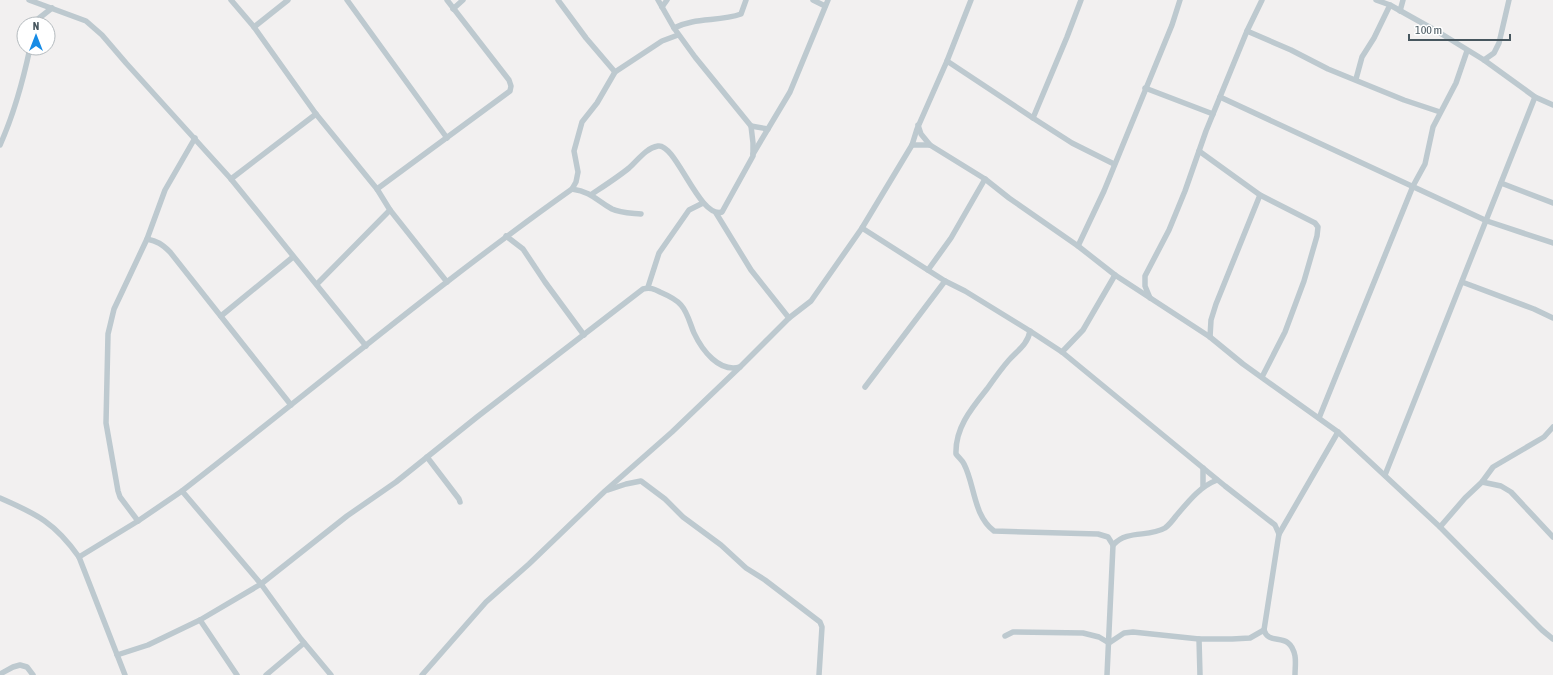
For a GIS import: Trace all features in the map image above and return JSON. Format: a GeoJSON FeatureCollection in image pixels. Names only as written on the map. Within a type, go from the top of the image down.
{"type":"FeatureCollection","features":[{"type":"Feature","properties":{"kind":"street"},"geometry":{"type":"LineString","coordinates":[[30,0],[86,21],[102,35],[231,178],[366,346]]}},
{"type":"Feature","properties":{"kind":"street"},"geometry":{"type":"LineString","coordinates":[[232,0],[254,27],[316,114],[377,189],[390,210],[447,282]]}},
{"type":"Feature","properties":{"kind":"street"},"geometry":{"type":"LineString","coordinates":[[254,27],[288,0]]}},
{"type":"Feature","properties":{"kind":"street"},"geometry":{"type":"LineString","coordinates":[[347,0],[447,138]]}},
{"type":"Feature","properties":{"kind":"street"},"geometry":{"type":"LineString","coordinates":[[377,189],[510,91],[511,86],[509,80],[453,9],[448,0]]}},
{"type":"Feature","properties":{"kind":"street"},"geometry":{"type":"LineString","coordinates":[[453,9],[463,0]]}},
{"type":"Feature","properties":{"kind":"street"},"geometry":{"type":"LineString","coordinates":[[558,0],[586,38],[615,72]]}},
{"type":"Feature","properties":{"kind":"street"},"geometry":{"type":"LineString","coordinates":[[658,0],[678,35],[751,126],[753,156]]}},
{"type":"Feature","properties":{"kind":"street"},"geometry":{"type":"LineString","coordinates":[[662,7],[667,0]]}},
{"type":"Feature","properties":{"kind":"street"},"geometry":{"type":"LineString","coordinates":[[674,28],[693,22],[724,19],[741,14],[746,0]]}},
{"type":"Feature","properties":{"kind":"street"},"geometry":{"type":"LineString","coordinates":[[716,213],[722,212],[790,92],[826,3],[813,0]]}},
{"type":"Feature","properties":{"kind":"street"},"geometry":{"type":"LineString","coordinates":[[422,675],[482,606],[529,564],[605,491],[672,432],[789,318],[811,301],[862,228],[912,144],[918,125],[947,61],[971,0]]}},
{"type":"Feature","properties":{"kind":"street"},"geometry":{"type":"LineString","coordinates":[[1033,118],[1081,0]]}},
{"type":"Feature","properties":{"kind":"street"},"geometry":{"type":"LineString","coordinates":[[1078,246],[1095,210],[1172,26],[1180,0]]}},
{"type":"Feature","properties":{"kind":"street"},"geometry":{"type":"LineString","coordinates":[[1150,298],[1145,286],[1145,276],[1169,230],[1213,114],[1247,31],[1262,0]]}},
{"type":"Feature","properties":{"kind":"street"},"geometry":{"type":"LineString","coordinates":[[1376,0],[1390,5],[1440,33],[1484,60],[1535,97],[1553,105]]}},
{"type":"Feature","properties":{"kind":"street"},"geometry":{"type":"LineString","coordinates":[[1400,11],[1403,0]]}},
{"type":"Feature","properties":{"kind":"street"},"geometry":{"type":"LineString","coordinates":[[1484,60],[1494,53],[1499,43],[1509,0]]}},
{"type":"Feature","properties":{"kind":"street"},"geometry":{"type":"LineString","coordinates":[[1356,79],[1362,57],[1374,38],[1390,5]]}},
{"type":"Feature","properties":{"kind":"street"},"geometry":{"type":"LineString","coordinates":[[42,16],[52,8]]}},
{"type":"Feature","properties":{"kind":"street"},"geometry":{"type":"LineString","coordinates":[[1247,31],[1291,50],[1328,69],[1356,79],[1404,100],[1440,112]]}},
{"type":"Feature","properties":{"kind":"street"},"geometry":{"type":"LineString","coordinates":[[79,557],[138,521],[182,491],[506,236],[572,189],[576,182],[578,172],[574,151],[582,122],[596,103],[615,72],[662,41],[678,35]]}},
{"type":"Feature","properties":{"kind":"street"},"geometry":{"type":"LineString","coordinates":[[1319,418],[1414,186],[1425,164],[1433,127],[1456,83],[1467,50]]}},
{"type":"Feature","properties":{"kind":"street"},"geometry":{"type":"LineString","coordinates":[[0,145],[9,124],[23,80],[28,56]]}},
{"type":"Feature","properties":{"kind":"street"},"geometry":{"type":"LineString","coordinates":[[947,61],[1072,143],[1114,164]]}},
{"type":"Feature","properties":{"kind":"street"},"geometry":{"type":"LineString","coordinates":[[1145,88],[1213,114]]}},
{"type":"Feature","properties":{"kind":"street"},"geometry":{"type":"LineString","coordinates":[[1220,97],[1414,186],[1486,221],[1553,243]]}},
{"type":"Feature","properties":{"kind":"street"},"geometry":{"type":"LineString","coordinates":[[1385,475],[1396,443],[1462,282],[1535,97]]}},
{"type":"Feature","properties":{"kind":"street"},"geometry":{"type":"LineString","coordinates":[[231,178],[316,114]]}},
{"type":"Feature","properties":{"kind":"street"},"geometry":{"type":"LineString","coordinates":[[918,125],[921,134],[930,144],[985,179],[1009,198],[1078,246],[1115,275],[1210,337],[1338,432],[1440,527],[1542,630],[1553,639]]}},
{"type":"Feature","properties":{"kind":"street"},"geometry":{"type":"LineString","coordinates":[[751,126],[768,129]]}},
{"type":"Feature","properties":{"kind":"street"},"geometry":{"type":"LineString","coordinates":[[138,521],[120,497],[107,436],[108,334],[117,300],[147,239],[165,190],[195,138]]}},
{"type":"Feature","properties":{"kind":"street"},"geometry":{"type":"LineString","coordinates":[[912,144],[930,144]]}},
{"type":"Feature","properties":{"kind":"street"},"geometry":{"type":"LineString","coordinates":[[592,194],[629,168],[653,147],[660,145],[665,147],[703,203],[716,213],[751,270],[789,318]]}},
{"type":"Feature","properties":{"kind":"street"},"geometry":{"type":"LineString","coordinates":[[1199,152],[1260,195],[1315,223],[1318,227],[1317,236],[1294,308],[1285,332],[1262,377]]}},
{"type":"Feature","properties":{"kind":"street"},"geometry":{"type":"LineString","coordinates":[[928,270],[951,238],[985,179]]}},
{"type":"Feature","properties":{"kind":"street"},"geometry":{"type":"LineString","coordinates":[[1501,182],[1553,203]]}},
{"type":"Feature","properties":{"kind":"street"},"geometry":{"type":"LineString","coordinates":[[572,189],[592,194],[614,210],[641,214]]}},
{"type":"Feature","properties":{"kind":"street"},"geometry":{"type":"LineString","coordinates":[[1210,337],[1211,320],[1214,309],[1260,195]]}},
{"type":"Feature","properties":{"kind":"street"},"geometry":{"type":"LineString","coordinates":[[648,287],[658,253],[689,210],[703,203]]}},
{"type":"Feature","properties":{"kind":"street"},"geometry":{"type":"LineString","coordinates":[[317,284],[390,210]]}},
{"type":"Feature","properties":{"kind":"street"},"geometry":{"type":"LineString","coordinates":[[862,228],[945,281],[965,291],[1062,352],[1217,480],[1275,525],[1278,534]]}},
{"type":"Feature","properties":{"kind":"street"},"geometry":{"type":"LineString","coordinates":[[506,236],[524,249],[545,282],[584,335]]}},
{"type":"Feature","properties":{"kind":"street"},"geometry":{"type":"LineString","coordinates":[[147,239],[162,244],[170,252],[291,405]]}},
{"type":"Feature","properties":{"kind":"street"},"geometry":{"type":"LineString","coordinates":[[221,316],[293,257]]}},
{"type":"Feature","properties":{"kind":"street"},"geometry":{"type":"LineString","coordinates":[[1062,352],[1083,330],[1115,275]]}},
{"type":"Feature","properties":{"kind":"street"},"geometry":{"type":"LineString","coordinates":[[865,387],[945,281]]}},
{"type":"Feature","properties":{"kind":"street"},"geometry":{"type":"LineString","coordinates":[[1462,282],[1534,309],[1553,318]]}},
{"type":"Feature","properties":{"kind":"street"},"geometry":{"type":"LineString","coordinates":[[117,655],[148,645],[200,620],[261,584],[347,516],[396,482],[477,417],[643,289],[648,287],[666,294],[681,305],[695,334],[717,364],[725,368],[740,367]]}},
{"type":"Feature","properties":{"kind":"street"},"geometry":{"type":"LineString","coordinates":[[1030,331],[1028,340],[1009,360],[966,415],[957,441],[956,454],[963,463],[978,508],[986,524],[994,531],[1098,534],[1108,537],[1113,545],[1107,675]]}},
{"type":"Feature","properties":{"kind":"street"},"geometry":{"type":"LineString","coordinates":[[1440,527],[1465,498],[1482,482],[1493,466],[1544,437],[1553,427]]}},
{"type":"Feature","properties":{"kind":"street"},"geometry":{"type":"LineString","coordinates":[[1295,675],[1295,656],[1292,646],[1287,641],[1269,638],[1264,630],[1278,534],[1338,432]]}},
{"type":"Feature","properties":{"kind":"street"},"geometry":{"type":"LineString","coordinates":[[427,457],[460,502]]}},
{"type":"Feature","properties":{"kind":"street"},"geometry":{"type":"LineString","coordinates":[[1203,468],[1204,487]]}},
{"type":"Feature","properties":{"kind":"street"},"geometry":{"type":"LineString","coordinates":[[1113,545],[1125,536],[1142,535],[1166,528],[1204,487],[1217,480]]}},
{"type":"Feature","properties":{"kind":"street"},"geometry":{"type":"LineString","coordinates":[[605,491],[641,481],[665,499],[684,517],[721,545],[746,568],[765,580],[820,622],[822,627],[819,675]]}},
{"type":"Feature","properties":{"kind":"street"},"geometry":{"type":"LineString","coordinates":[[1482,482],[1501,486],[1511,492],[1553,537]]}},
{"type":"Feature","properties":{"kind":"street"},"geometry":{"type":"LineString","coordinates":[[182,491],[261,584],[304,643],[331,675]]}},
{"type":"Feature","properties":{"kind":"street"},"geometry":{"type":"LineString","coordinates":[[0,498],[32,512],[51,524],[70,544],[79,557],[125,675]]}},
{"type":"Feature","properties":{"kind":"street"},"geometry":{"type":"LineString","coordinates":[[1271,522],[1285,522]]}},
{"type":"Feature","properties":{"kind":"street"},"geometry":{"type":"LineString","coordinates":[[200,620],[237,675]]}},
{"type":"Feature","properties":{"kind":"street"},"geometry":{"type":"LineString","coordinates":[[1109,643],[1124,633],[1133,632],[1199,639],[1250,638],[1264,630]]}},
{"type":"Feature","properties":{"kind":"street"},"geometry":{"type":"LineString","coordinates":[[1005,636],[1013,632],[1083,633],[1099,637],[1109,643]]}},
{"type":"Feature","properties":{"kind":"street"},"geometry":{"type":"LineString","coordinates":[[1199,639],[1200,675]]}},
{"type":"Feature","properties":{"kind":"street"},"geometry":{"type":"LineString","coordinates":[[266,675],[304,643]]}},
{"type":"Feature","properties":{"kind":"street"},"geometry":{"type":"LineString","coordinates":[[0,674],[20,665],[27,667],[33,675]]}}]}
